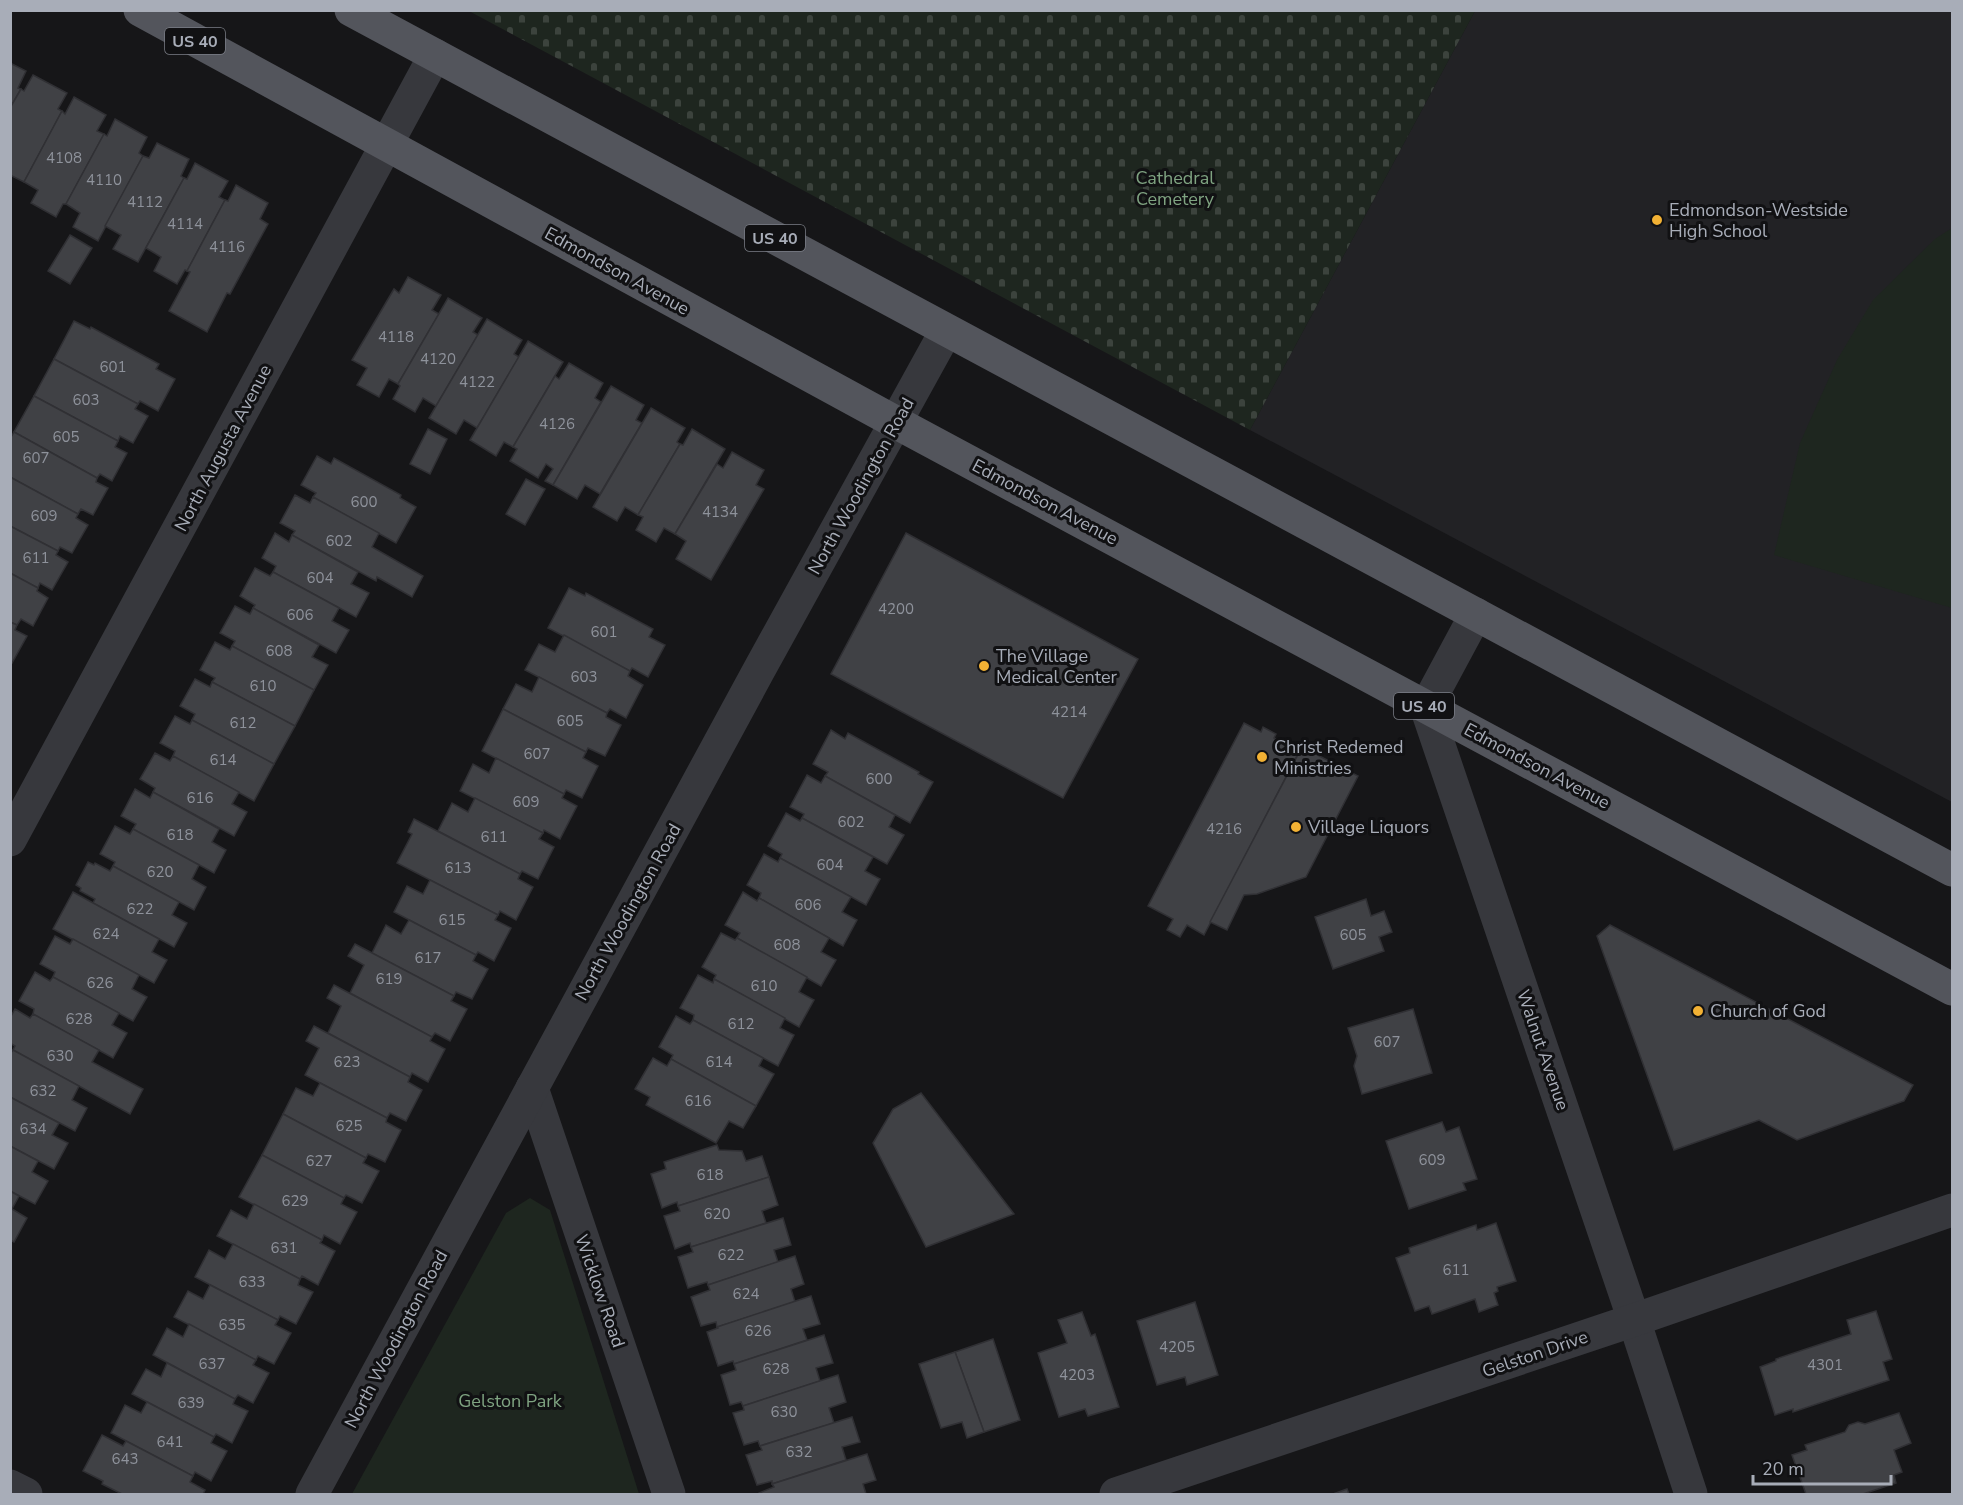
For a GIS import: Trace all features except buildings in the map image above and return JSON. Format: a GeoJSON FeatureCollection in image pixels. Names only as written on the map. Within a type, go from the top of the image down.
{"type":"FeatureCollection","features":[{"type":"Feature","properties":{"kind":"main road","name":"Edmondson Avenue"},"geometry":{"type":"LineString","coordinates":[[140,10],[897,423],[1953,989]]}},
{"type":"Feature","properties":{"kind":"main road","name":"US 40"},"geometry":{"type":"LineString","coordinates":[[351,10],[1953,870]]}},
{"type":"Feature","properties":{"kind":"street","name":"North Augusta Avenue"},"geometry":{"type":"LineString","coordinates":[[10,840],[435,55]]}},
{"type":"Feature","properties":{"kind":"street","name":"North Woodington Road"},"geometry":{"type":"LineString","coordinates":[[312,1494],[759,670],[946,331]]}},
{"type":"Feature","properties":{"kind":"street"},"geometry":{"type":"LineString","coordinates":[[1426,707],[1476,614]]}},
{"type":"Feature","properties":{"kind":"street","name":"Walnut Avenue"},"geometry":{"type":"LineString","coordinates":[[1426,707],[1691,1494]]}},
{"type":"Feature","properties":{"kind":"street","name":"Wicklow Road"},"geometry":{"type":"LineString","coordinates":[[532,1088],[669,1494]]}},
{"type":"Feature","properties":{"kind":"street","name":"Gelston Drive"},"geometry":{"type":"LineString","coordinates":[[1116,1494],[1953,1210]]}},
{"type":"Feature","properties":{"kind":"street"},"geometry":{"type":"LineString","coordinates":[[10,1486],[26,1494]]}},
{"type":"Feature","properties":{"kind":"shaded area","name":"Edmondson-Westside High School"},"geometry":{"type":"Polygon","coordinates":[[[1475,11],[1952,11],[1952,802],[1250,430],[1475,11]]]}},
{"type":"Feature","properties":{"kind":"green space","name":"Cathedral Cemetery"},"geometry":{"type":"Polygon","coordinates":[[[469,11],[1475,11],[1250,430],[469,11]]]}},
{"type":"Feature","properties":{"kind":"green space"},"geometry":{"type":"Polygon","coordinates":[[[1952,228],[1952,608],[1774,555],[1800,443],[1837,360],[1873,300],[1935,239],[1952,228]]]}},
{"type":"Feature","properties":{"kind":"green space","name":"Gelston Park"},"geometry":{"type":"Polygon","coordinates":[[[530,1198],[550,1210],[639,1494],[352,1494],[506,1213],[530,1198]]]}},
{"type":"Feature","properties":{"kind":"place","name":"Edmondson-Westside High School"},"geometry":{"type":"Point","coordinates":[1657,220]}},
{"type":"Feature","properties":{"kind":"place","name":"The Village Medical Center"},"geometry":{"type":"Point","coordinates":[984,666]}},
{"type":"Feature","properties":{"kind":"place","name":"Christ Redemed Ministries"},"geometry":{"type":"Point","coordinates":[1262,757]}},
{"type":"Feature","properties":{"kind":"place","name":"Village Liquors"},"geometry":{"type":"Point","coordinates":[1296,827]}},
{"type":"Feature","properties":{"kind":"place","name":"Church of God"},"geometry":{"type":"Point","coordinates":[1698,1011]}}]}
